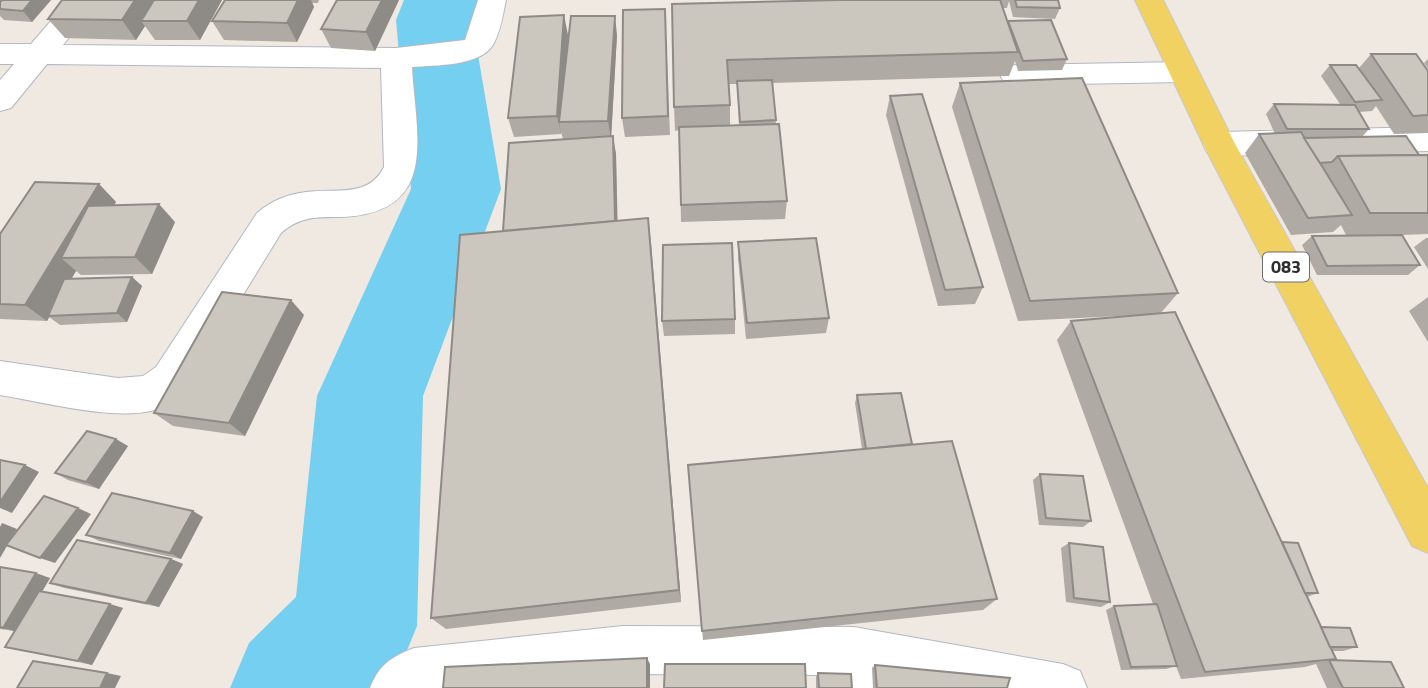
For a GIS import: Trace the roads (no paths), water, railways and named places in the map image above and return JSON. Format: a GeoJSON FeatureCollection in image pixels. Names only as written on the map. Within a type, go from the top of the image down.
{"type":"FeatureCollection","features":[{"type":"Feature","properties":{"kind":"main road","name":"083"},"geometry":{"type":"LineString","coordinates":[[1149,0],[1219,144],[1428,531]]}},
{"type":"Feature","properties":{"kind":"street"},"geometry":{"type":"LineString","coordinates":[[0,100],[85,0]]}},
{"type":"Feature","properties":{"kind":"street"},"geometry":{"type":"LineString","coordinates":[[0,54],[404,57],[457,53],[473,50],[480,44],[492,0]]}},
{"type":"Feature","properties":{"kind":"street"},"geometry":{"type":"LineString","coordinates":[[0,378],[118,396],[151,393],[170,379],[269,223],[286,211],[313,205],[354,203],[383,196],[395,183],[401,167],[404,57]]}},
{"type":"Feature","properties":{"kind":"street"},"geometry":{"type":"LineString","coordinates":[[1015,75],[1183,72]]}},
{"type":"Feature","properties":{"kind":"street"},"geometry":{"type":"LineString","coordinates":[[1219,144],[1428,139]]}},
{"type":"Feature","properties":{"kind":"street"},"geometry":{"type":"LineString","coordinates":[[394,688],[414,672],[623,650],[1063,688]]}},
{"type":"Feature","properties":{"kind":"waterway"},"geometry":{"type":"LineString","coordinates":[[294,688],[355,626],[370,396],[456,189],[434,20],[441,0]]}}]}
